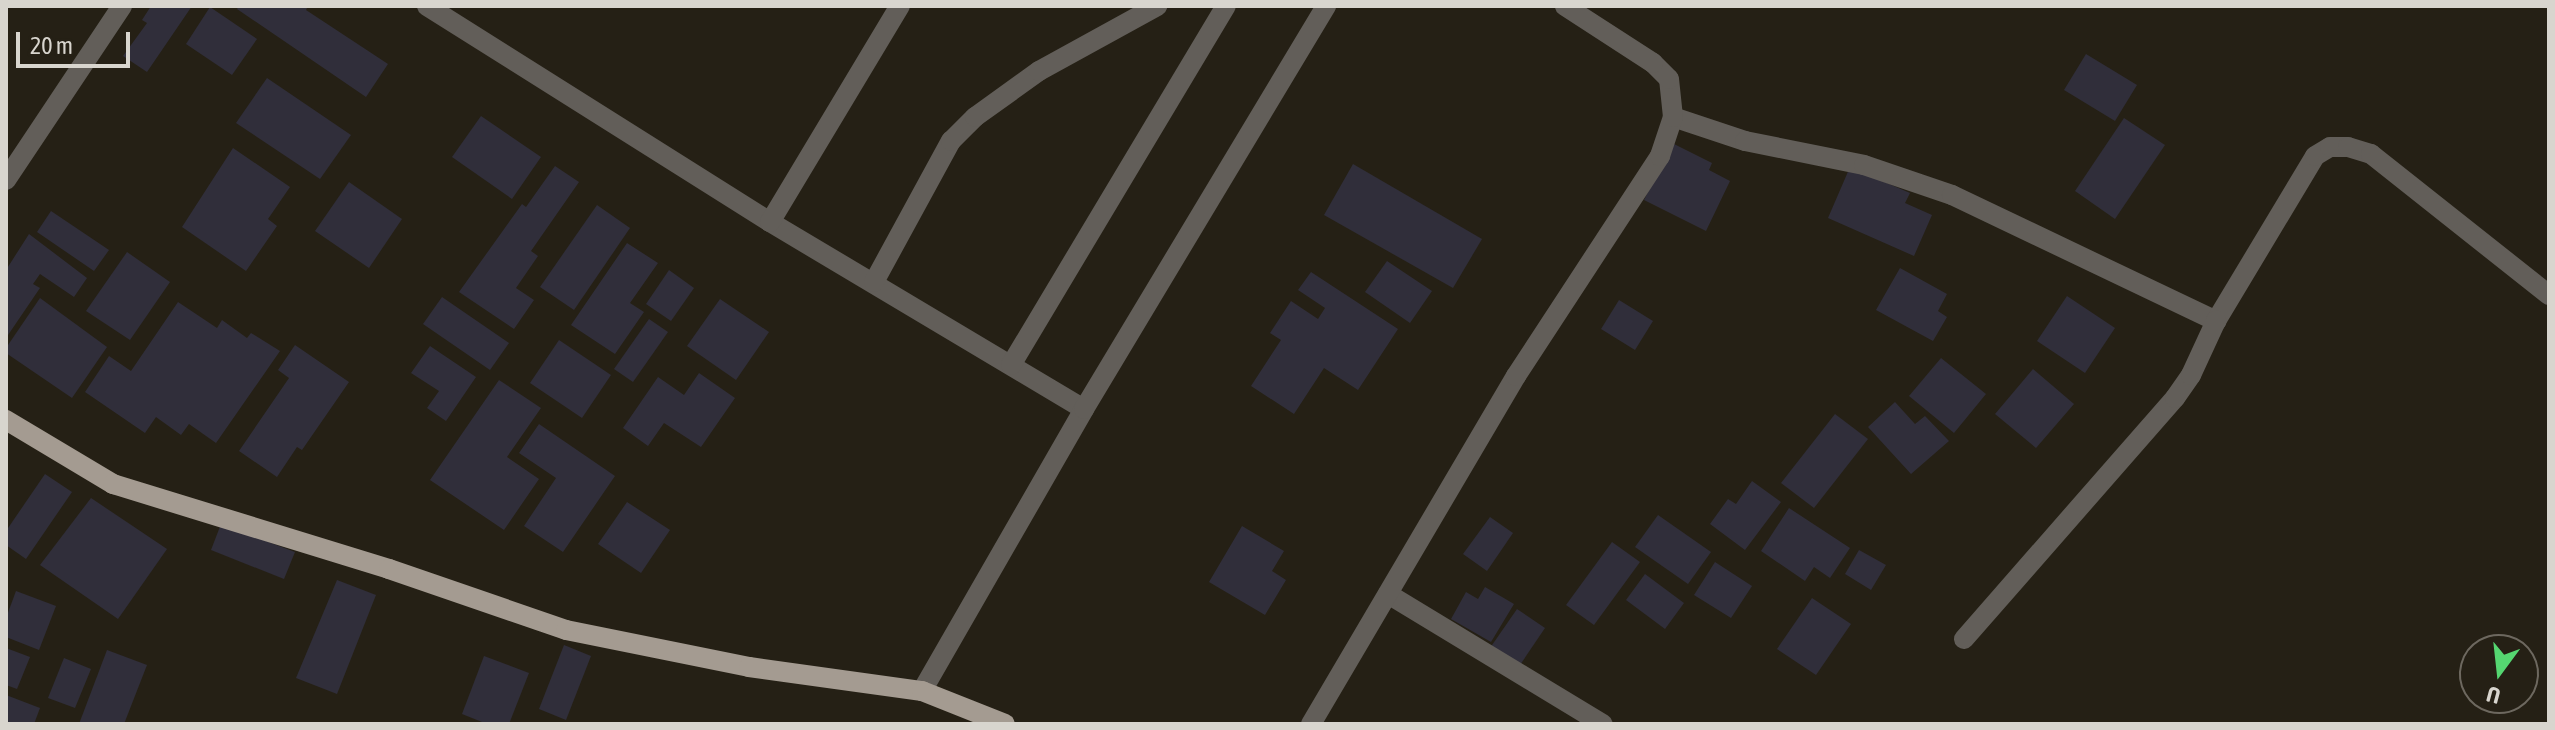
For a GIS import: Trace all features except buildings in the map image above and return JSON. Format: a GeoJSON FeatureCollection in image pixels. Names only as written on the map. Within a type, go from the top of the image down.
{"type":"FeatureCollection","features":[{"type":"Feature","properties":{"kind":"main road"},"geometry":{"type":"LineString","coordinates":[[6,420],[113,484],[389,569],[566,630],[749,667],[922,691],[1005,724]]}},
{"type":"Feature","properties":{"kind":"street"},"geometry":{"type":"LineString","coordinates":[[6,180],[122,6]]}},
{"type":"Feature","properties":{"kind":"street"},"geometry":{"type":"LineString","coordinates":[[427,6],[770,222],[1084,409]]}},
{"type":"Feature","properties":{"kind":"street"},"geometry":{"type":"LineString","coordinates":[[770,222],[900,6]]}},
{"type":"Feature","properties":{"kind":"street"},"geometry":{"type":"LineString","coordinates":[[874,282],[951,141],[975,117],[1039,71],[1157,6]]}},
{"type":"Feature","properties":{"kind":"street"},"geometry":{"type":"LineString","coordinates":[[1011,365],[1226,6]]}},
{"type":"Feature","properties":{"kind":"street"},"geometry":{"type":"LineString","coordinates":[[922,691],[1084,409],[1326,6]]}},
{"type":"Feature","properties":{"kind":"street"},"geometry":{"type":"LineString","coordinates":[[1311,724],[1516,376],[1660,156],[1673,117],[1669,79],[1565,6]]}},
{"type":"Feature","properties":{"kind":"street"},"geometry":{"type":"LineString","coordinates":[[1673,117],[1745,141],[1864,165],[1952,195],[2216,321]]}},
{"type":"Feature","properties":{"kind":"street"},"geometry":{"type":"LineString","coordinates":[[1964,639],[2175,398],[2191,375],[2216,321],[2315,156],[2330,147],[2371,154],[2549,295]]}},
{"type":"Feature","properties":{"kind":"street"},"geometry":{"type":"LineString","coordinates":[[1388,594],[1603,724]]}}]}
